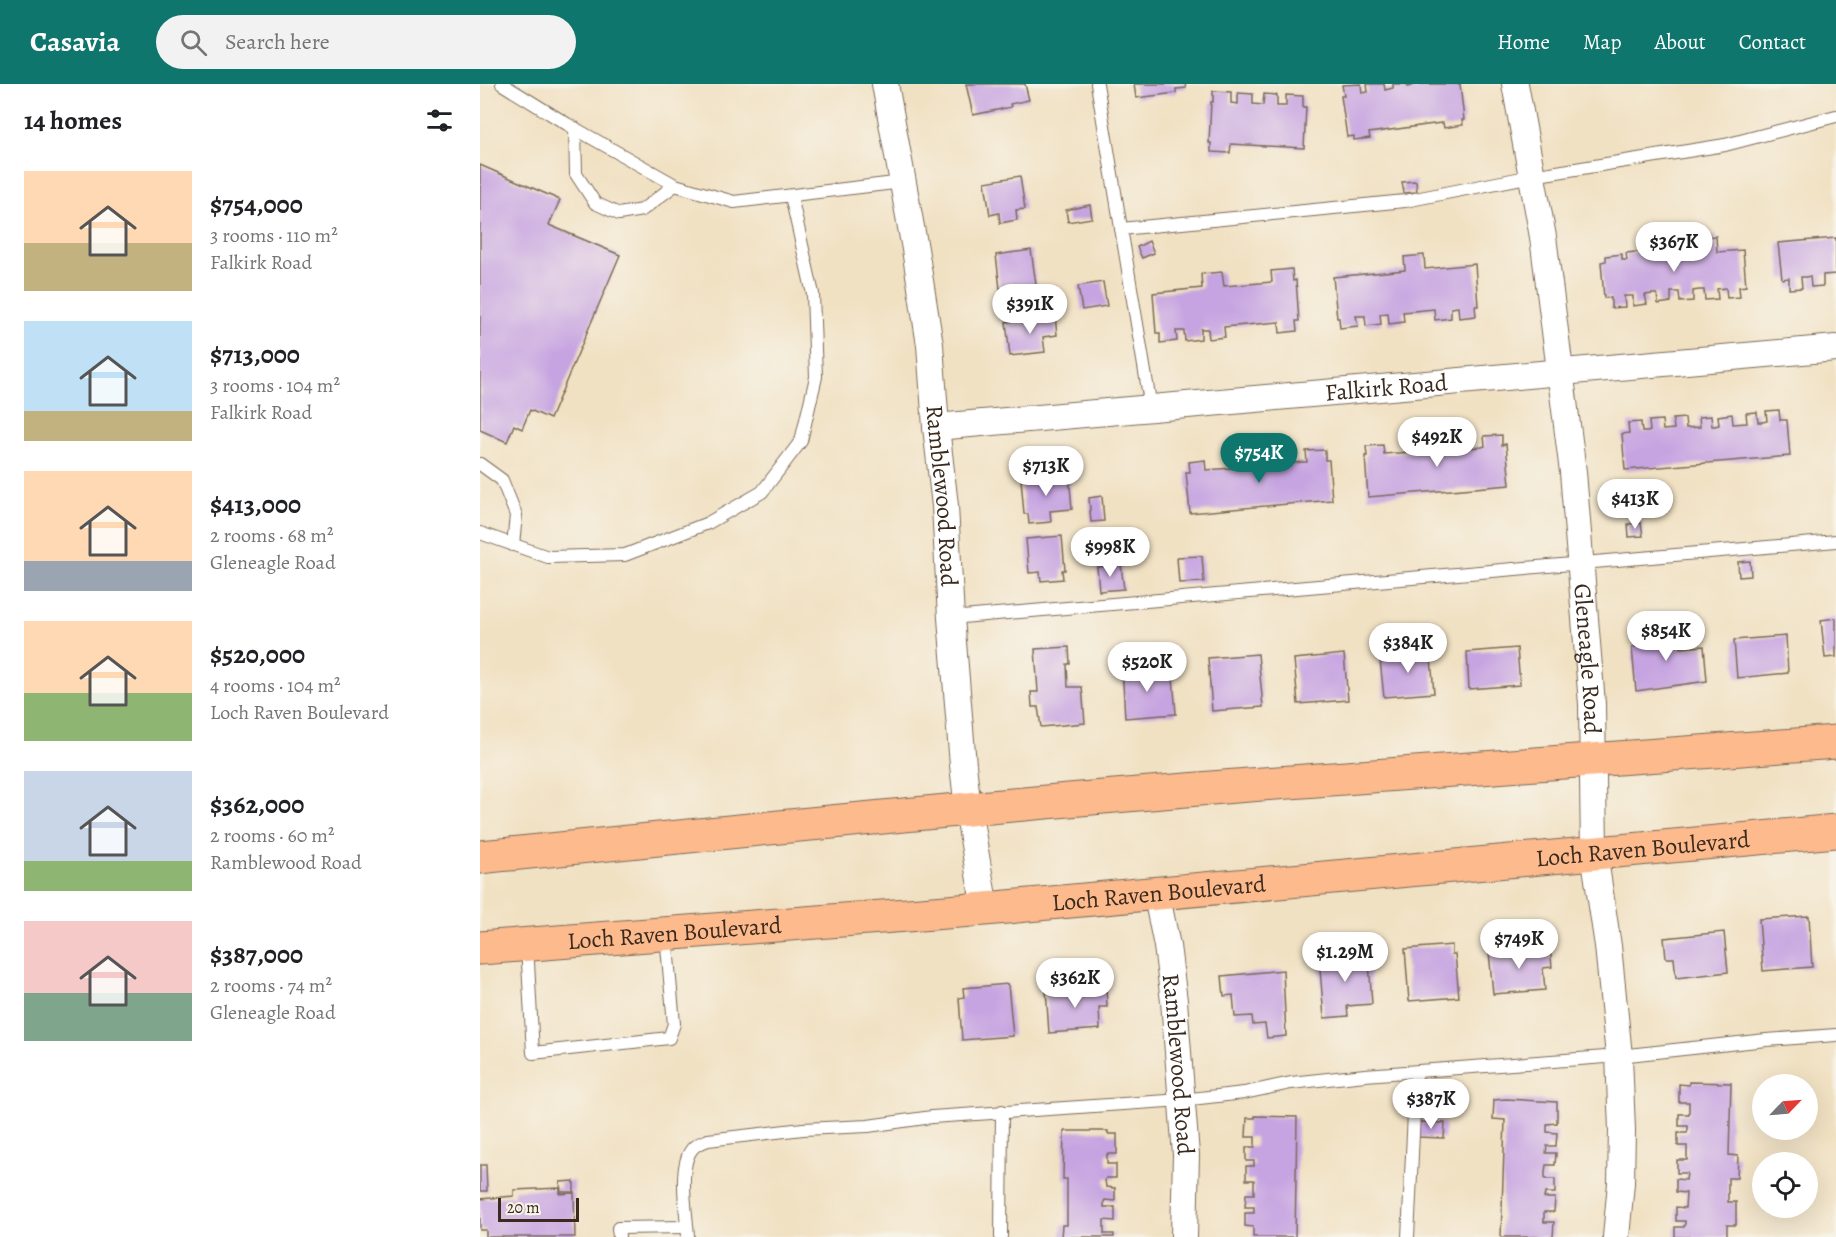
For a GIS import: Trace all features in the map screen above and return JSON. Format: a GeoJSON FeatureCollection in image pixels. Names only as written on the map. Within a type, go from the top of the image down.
{"type":"FeatureCollection","features":[{"type":"Feature","properties":{"kind":"main road"},"geometry":{"type":"LineString","coordinates":[[480,858],[968,808],[1272,783],[1593,762],[1836,742]]}},
{"type":"Feature","properties":{"kind":"main road","name":"Loch Raven Boulevard"},"geometry":{"type":"LineString","coordinates":[[480,948],[985,909],[1836,831]]}},
{"type":"Feature","properties":{"kind":"street","name":"Ramblewood Road"},"geometry":{"type":"LineString","coordinates":[[885,84],[930,345],[968,808],[985,909]]}},
{"type":"Feature","properties":{"kind":"street","name":"Gleneagle Road"},"geometry":{"type":"LineString","coordinates":[[1515,84],[1543,237],[1574,472],[1592,704],[1594,853],[1608,946],[1619,1056],[1622,1130],[1621,1183],[1616,1237]]}},
{"type":"Feature","properties":{"kind":"street","name":"Falkirk Road"},"geometry":{"type":"LineString","coordinates":[[936,428],[1836,348]]}},
{"type":"Feature","properties":{"kind":"street","name":"Ramblewood Road"},"geometry":{"type":"LineString","coordinates":[[1156,892],[1167,946],[1174,1001],[1186,1155],[1184,1237]]}},
{"type":"Feature","properties":{"kind":"lane"},"geometry":{"type":"LineString","coordinates":[[502,84],[675,185],[734,202],[903,182]]}},
{"type":"Feature","properties":{"kind":"lane"},"geometry":{"type":"LineString","coordinates":[[1097,84],[1151,408]]}},
{"type":"Feature","properties":{"kind":"lane"},"geometry":{"type":"LineString","coordinates":[[1121,229],[1405,201],[1532,176],[1725,145],[1836,116]]}},
{"type":"Feature","properties":{"kind":"lane"},"geometry":{"type":"LineString","coordinates":[[575,128],[576,174],[595,203],[619,214],[642,210],[675,185]]}},
{"type":"Feature","properties":{"kind":"lane"},"geometry":{"type":"LineString","coordinates":[[480,533],[548,556],[625,555],[708,523],[762,492],[801,441],[816,377],[813,294],[791,196]]}},
{"type":"Feature","properties":{"kind":"lane"},"geometry":{"type":"LineString","coordinates":[[480,464],[502,480],[516,515],[513,545]]}},
{"type":"Feature","properties":{"kind":"lane"},"geometry":{"type":"LineString","coordinates":[[951,618],[1836,542]]}},
{"type":"Feature","properties":{"kind":"lane"},"geometry":{"type":"LineString","coordinates":[[527,944],[533,1053],[669,1038],[674,1024],[666,934]]}},
{"type":"Feature","properties":{"kind":"lane"},"geometry":{"type":"LineString","coordinates":[[619,1237],[618,1228],[688,1232],[684,1170],[687,1157],[695,1146],[708,1140],[1002,1111],[1182,1100],[1244,1093],[1291,1083],[1365,1075],[1619,1056],[1836,1035]]}},
{"type":"Feature","properties":{"kind":"lane"},"geometry":{"type":"LineString","coordinates":[[1408,1237],[1416,1072]]}},
{"type":"Feature","properties":{"kind":"lane"},"geometry":{"type":"LineString","coordinates":[[1001,1237],[1002,1111]]}},
{"type":"Feature","properties":{"kind":"building"},"geometry":{"type":"Polygon","coordinates":[[[966,84],[1025,84],[1029,100],[1010,104],[1011,107],[973,115],[966,84]]]}},
{"type":"Feature","properties":{"kind":"building"},"geometry":{"type":"Polygon","coordinates":[[[1134,84],[1185,84],[1186,88],[1176,89],[1176,93],[1136,98],[1134,84]]]}},
{"type":"Feature","properties":{"kind":"building"},"geometry":{"type":"Polygon","coordinates":[[[1361,84],[1362,93],[1368,92],[1367,84],[1384,84],[1385,90],[1393,88],[1393,84],[1407,84],[1408,87],[1416,84],[1460,84],[1463,125],[1444,128],[1441,123],[1369,133],[1370,138],[1354,140],[1354,136],[1347,137],[1341,96],[1344,96],[1342,85],[1361,84]]]}},
{"type":"Feature","properties":{"kind":"building"},"geometry":{"type":"Polygon","coordinates":[[[1213,91],[1231,92],[1231,103],[1238,104],[1238,93],[1253,94],[1253,104],[1263,105],[1264,94],[1277,95],[1277,106],[1286,106],[1286,95],[1303,96],[1303,107],[1306,107],[1304,148],[1231,144],[1230,153],[1211,152],[1211,143],[1209,143],[1213,91]]]}},
{"type":"Feature","properties":{"kind":"building"},"geometry":{"type":"Polygon","coordinates":[[[480,165],[560,200],[549,225],[620,255],[550,419],[530,410],[522,429],[514,425],[507,442],[480,430],[480,165]]]}},
{"type":"Feature","properties":{"kind":"building"},"geometry":{"type":"Polygon","coordinates":[[[1020,176],[1025,209],[1016,210],[1017,220],[1000,223],[999,213],[990,215],[985,182],[1020,176]]]}},
{"type":"Feature","properties":{"kind":"building"},"geometry":{"type":"Polygon","coordinates":[[[1416,181],[1417,192],[1404,193],[1402,182],[1416,181]]]}},
{"type":"Feature","properties":{"kind":"building"},"geometry":{"type":"Polygon","coordinates":[[[1090,205],[1092,218],[1068,222],[1066,210],[1090,205]]]}},
{"type":"Feature","properties":{"kind":"building"},"geometry":{"type":"Polygon","coordinates":[[[1716,236],[1717,252],[1743,250],[1746,286],[1739,287],[1740,297],[1727,298],[1726,288],[1717,289],[1718,299],[1705,300],[1704,290],[1699,290],[1693,291],[1693,301],[1680,302],[1679,292],[1671,292],[1671,302],[1658,304],[1657,294],[1653,294],[1645,295],[1647,304],[1633,306],[1633,296],[1624,296],[1625,307],[1611,308],[1611,298],[1604,298],[1601,262],[1606,261],[1606,256],[1622,254],[1622,260],[1627,260],[1626,253],[1646,251],[1646,258],[1649,258],[1648,246],[1670,244],[1671,256],[1673,256],[1672,241],[1692,238],[1693,254],[1696,254],[1695,238],[1716,236]]]}},
{"type":"Feature","properties":{"kind":"building"},"geometry":{"type":"Polygon","coordinates":[[[1836,238],[1836,274],[1823,275],[1823,286],[1811,287],[1810,276],[1801,277],[1802,288],[1789,289],[1789,278],[1782,279],[1778,243],[1836,238]]]}},
{"type":"Feature","properties":{"kind":"building"},"geometry":{"type":"Polygon","coordinates":[[[1149,241],[1154,253],[1142,258],[1137,247],[1149,241]]]}},
{"type":"Feature","properties":{"kind":"building"},"geometry":{"type":"Polygon","coordinates":[[[1031,250],[1036,284],[1027,285],[1029,295],[1008,298],[1007,288],[1000,289],[996,255],[1031,250]]]}},
{"type":"Feature","properties":{"kind":"building"},"geometry":{"type":"Polygon","coordinates":[[[1424,255],[1425,269],[1475,264],[1478,306],[1475,306],[1476,316],[1459,318],[1458,307],[1451,308],[1451,318],[1435,320],[1434,309],[1403,312],[1404,322],[1389,324],[1388,313],[1380,314],[1381,324],[1366,326],[1365,316],[1356,316],[1358,326],[1340,328],[1333,277],[1405,270],[1404,257],[1424,255]]]}},
{"type":"Feature","properties":{"kind":"building"},"geometry":{"type":"Polygon","coordinates":[[[1292,269],[1293,281],[1296,280],[1299,321],[1296,321],[1297,331],[1280,333],[1279,322],[1224,327],[1225,337],[1209,339],[1208,329],[1201,329],[1201,339],[1185,341],[1184,331],[1176,331],[1177,341],[1160,343],[1160,333],[1156,333],[1153,293],[1202,288],[1201,274],[1222,272],[1224,286],[1272,282],[1271,271],[1292,269]]]}},
{"type":"Feature","properties":{"kind":"building"},"geometry":{"type":"Polygon","coordinates":[[[1103,282],[1107,306],[1082,310],[1078,286],[1103,282]]]}},
{"type":"Feature","properties":{"kind":"building"},"geometry":{"type":"Polygon","coordinates":[[[1055,316],[1057,335],[1043,337],[1045,352],[1010,356],[1006,322],[1055,316]]]}},
{"type":"Feature","properties":{"kind":"building"},"geometry":{"type":"Polygon","coordinates":[[[1779,410],[1780,420],[1787,420],[1790,456],[1625,470],[1622,434],[1629,433],[1628,423],[1641,422],[1642,432],[1647,432],[1650,431],[1649,421],[1662,420],[1663,430],[1674,429],[1673,419],[1685,418],[1686,428],[1700,427],[1699,417],[1711,416],[1712,426],[1715,426],[1719,425],[1718,416],[1732,414],[1733,424],[1747,423],[1746,413],[1757,412],[1758,422],[1763,422],[1767,421],[1766,411],[1779,410]]]}},
{"type":"Feature","properties":{"kind":"building"},"geometry":{"type":"Polygon","coordinates":[[[1502,435],[1502,445],[1506,444],[1510,485],[1368,497],[1366,446],[1383,445],[1384,454],[1416,452],[1415,442],[1431,441],[1432,451],[1440,450],[1438,440],[1454,439],[1455,449],[1482,447],[1485,446],[1484,436],[1502,435]]]}},
{"type":"Feature","properties":{"kind":"building"},"geometry":{"type":"Polygon","coordinates":[[[1325,450],[1325,460],[1329,460],[1332,500],[1190,513],[1186,472],[1190,472],[1189,462],[1205,460],[1206,470],[1260,466],[1259,456],[1277,454],[1278,464],[1307,462],[1306,451],[1325,450]]]}},
{"type":"Feature","properties":{"kind":"building"},"geometry":{"type":"Polygon","coordinates":[[[1069,475],[1072,509],[1050,511],[1051,522],[1029,524],[1028,514],[1024,514],[1021,479],[1069,475]]]}},
{"type":"Feature","properties":{"kind":"building"},"geometry":{"type":"Polygon","coordinates":[[[1102,496],[1104,521],[1091,522],[1089,498],[1102,496]]]}},
{"type":"Feature","properties":{"kind":"building"},"geometry":{"type":"Polygon","coordinates":[[[1641,523],[1643,536],[1629,537],[1628,524],[1641,523]]]}},
{"type":"Feature","properties":{"kind":"building"},"geometry":{"type":"Polygon","coordinates":[[[1062,536],[1065,570],[1062,570],[1063,579],[1041,581],[1040,572],[1029,573],[1026,539],[1062,536]]]}},
{"type":"Feature","properties":{"kind":"building"},"geometry":{"type":"Polygon","coordinates":[[[1202,556],[1204,582],[1179,583],[1177,557],[1202,556]]]}},
{"type":"Feature","properties":{"kind":"building"},"geometry":{"type":"Polygon","coordinates":[[[1750,561],[1751,576],[1739,577],[1738,562],[1750,561]]]}},
{"type":"Feature","properties":{"kind":"building"},"geometry":{"type":"Polygon","coordinates":[[[1121,565],[1124,589],[1099,591],[1097,567],[1121,565]]]}},
{"type":"Feature","properties":{"kind":"building"},"geometry":{"type":"Polygon","coordinates":[[[1836,618],[1836,657],[1825,658],[1821,620],[1836,618]]]}},
{"type":"Feature","properties":{"kind":"building"},"geometry":{"type":"Polygon","coordinates":[[[1663,629],[1665,644],[1681,643],[1681,648],[1704,646],[1707,681],[1636,691],[1632,648],[1635,647],[1633,632],[1663,629]]]}},
{"type":"Feature","properties":{"kind":"building"},"geometry":{"type":"Polygon","coordinates":[[[1786,636],[1788,673],[1737,678],[1734,640],[1786,636]]]}},
{"type":"Feature","properties":{"kind":"building"},"geometry":{"type":"Polygon","coordinates":[[[1069,647],[1068,687],[1082,687],[1085,723],[1041,727],[1038,707],[1032,707],[1031,692],[1038,692],[1035,649],[1069,647]]]}},
{"type":"Feature","properties":{"kind":"building"},"geometry":{"type":"Polygon","coordinates":[[[1430,647],[1434,693],[1384,697],[1380,660],[1407,658],[1406,649],[1430,647]]]}},
{"type":"Feature","properties":{"kind":"building"},"geometry":{"type":"Polygon","coordinates":[[[1517,648],[1520,685],[1469,689],[1467,652],[1517,648]]]}},
{"type":"Feature","properties":{"kind":"building"},"geometry":{"type":"Polygon","coordinates":[[[1258,654],[1263,707],[1212,711],[1208,658],[1258,654]]]}},
{"type":"Feature","properties":{"kind":"building"},"geometry":{"type":"Polygon","coordinates":[[[1344,654],[1348,700],[1298,704],[1294,659],[1344,654]]]}},
{"type":"Feature","properties":{"kind":"building"},"geometry":{"type":"Polygon","coordinates":[[[1146,663],[1147,680],[1173,678],[1176,714],[1125,718],[1122,665],[1146,663]]]}},
{"type":"Feature","properties":{"kind":"building"},"geometry":{"type":"Polygon","coordinates":[[[1809,916],[1812,967],[1763,971],[1759,919],[1809,916]]]}},
{"type":"Feature","properties":{"kind":"building"},"geometry":{"type":"Polygon","coordinates":[[[1724,932],[1728,972],[1676,978],[1674,958],[1666,958],[1664,938],[1724,932]]]}},
{"type":"Feature","properties":{"kind":"building"},"geometry":{"type":"Polygon","coordinates":[[[1452,945],[1459,997],[1409,1001],[1405,949],[1452,945]]]}},
{"type":"Feature","properties":{"kind":"building"},"geometry":{"type":"Polygon","coordinates":[[[1550,947],[1552,967],[1543,968],[1545,990],[1493,994],[1489,952],[1550,947]]]}},
{"type":"Feature","properties":{"kind":"building"},"geometry":{"type":"Polygon","coordinates":[[[1366,953],[1366,962],[1369,962],[1372,1004],[1347,1006],[1348,1016],[1324,1018],[1319,957],[1366,953]]]}},
{"type":"Feature","properties":{"kind":"building"},"geometry":{"type":"Polygon","coordinates":[[[1283,970],[1286,1036],[1267,1038],[1265,1024],[1253,1025],[1252,1016],[1235,1017],[1233,995],[1224,996],[1222,976],[1283,970]]]}},
{"type":"Feature","properties":{"kind":"building"},"geometry":{"type":"Polygon","coordinates":[[[1008,984],[1013,1036],[962,1040],[959,998],[964,997],[963,988],[1008,984]]]}},
{"type":"Feature","properties":{"kind":"building"},"geometry":{"type":"Polygon","coordinates":[[[1106,986],[1107,1007],[1099,1007],[1100,1029],[1049,1033],[1046,990],[1106,986]]]}},
{"type":"Feature","properties":{"kind":"building"},"geometry":{"type":"Polygon","coordinates":[[[1689,1082],[1731,1083],[1729,1155],[1738,1156],[1737,1178],[1728,1178],[1728,1202],[1736,1202],[1736,1225],[1727,1225],[1727,1237],[1675,1237],[1675,1227],[1684,1227],[1685,1223],[1685,1221],[1676,1221],[1676,1207],[1685,1208],[1686,1193],[1676,1192],[1676,1179],[1686,1180],[1687,1173],[1677,1173],[1677,1160],[1687,1160],[1687,1146],[1678,1146],[1678,1133],[1687,1133],[1688,1126],[1679,1126],[1679,1114],[1689,1114],[1689,1102],[1679,1102],[1679,1084],[1689,1085],[1689,1082]]]}},
{"type":"Feature","properties":{"kind":"building"},"geometry":{"type":"Polygon","coordinates":[[[1494,1100],[1557,1102],[1557,1123],[1547,1124],[1547,1132],[1557,1133],[1556,1146],[1547,1146],[1546,1153],[1556,1153],[1555,1165],[1546,1165],[1545,1172],[1545,1179],[1555,1179],[1555,1193],[1545,1193],[1544,1198],[1555,1198],[1554,1212],[1544,1212],[1544,1222],[1554,1222],[1553,1237],[1501,1237],[1505,1120],[1493,1119],[1494,1100]]]}},
{"type":"Feature","properties":{"kind":"building"},"geometry":{"type":"Polygon","coordinates":[[[1255,1116],[1297,1117],[1295,1237],[1253,1237],[1253,1227],[1245,1226],[1245,1213],[1254,1213],[1254,1207],[1245,1207],[1246,1194],[1254,1194],[1254,1180],[1246,1180],[1246,1166],[1254,1166],[1254,1161],[1246,1161],[1246,1147],[1255,1147],[1255,1137],[1246,1137],[1247,1118],[1255,1118],[1255,1116]]]}},
{"type":"Feature","properties":{"kind":"building"},"geometry":{"type":"Polygon","coordinates":[[[1417,1122],[1445,1123],[1444,1138],[1417,1137],[1417,1122]]]}},
{"type":"Feature","properties":{"kind":"building"},"geometry":{"type":"Polygon","coordinates":[[[1064,1131],[1108,1131],[1108,1134],[1117,1134],[1117,1154],[1107,1154],[1107,1164],[1116,1164],[1116,1178],[1105,1180],[1106,1187],[1115,1188],[1115,1201],[1105,1200],[1104,1202],[1104,1207],[1115,1207],[1115,1221],[1104,1220],[1104,1234],[1114,1234],[1114,1237],[1061,1237],[1062,1225],[1067,1225],[1067,1179],[1063,1179],[1064,1131]]]}},
{"type":"Feature","properties":{"kind":"building"},"geometry":{"type":"Polygon","coordinates":[[[480,1165],[486,1165],[487,1191],[480,1191],[480,1165]]]}},
{"type":"Feature","properties":{"kind":"building"},"geometry":{"type":"Polygon","coordinates":[[[574,1181],[574,1192],[561,1192],[560,1182],[574,1181]]]}},
{"type":"Feature","properties":{"kind":"building"},"geometry":{"type":"Polygon","coordinates":[[[560,1188],[560,1194],[574,1193],[575,1237],[486,1237],[486,1230],[480,1230],[480,1199],[514,1196],[514,1190],[560,1188]]]}}]}
